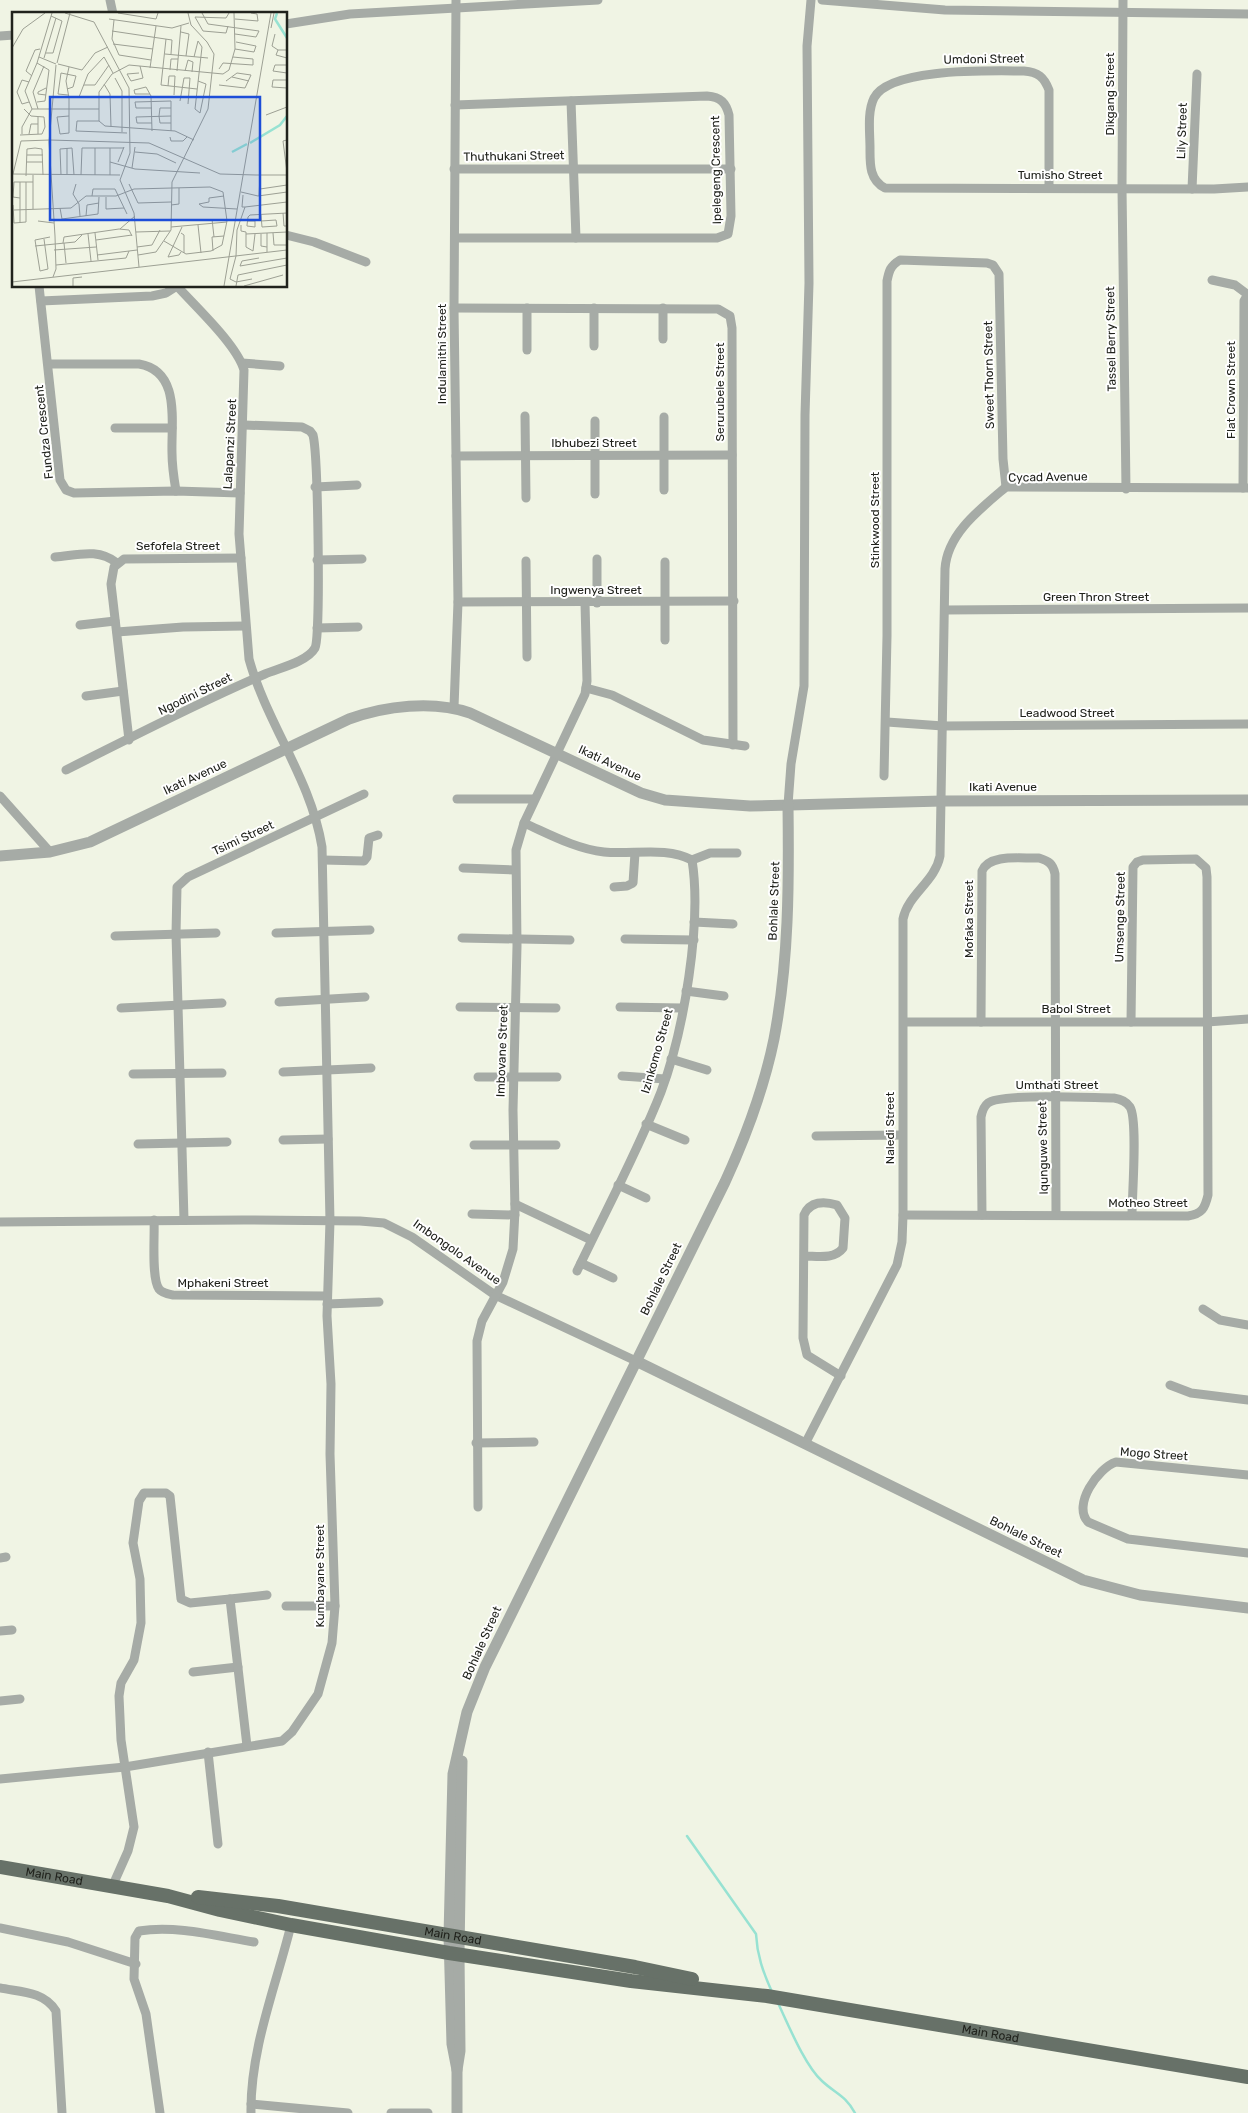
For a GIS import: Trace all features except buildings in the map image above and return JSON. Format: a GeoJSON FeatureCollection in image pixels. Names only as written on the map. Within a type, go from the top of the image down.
{"type":"FeatureCollection","features":[{"type":"Feature","properties":{"kind":"main road","name":"Main Road"},"geometry":{"type":"LineString","coordinates":[[0,1867],[168,1896],[220,1910],[291,1925],[454,1954],[631,1981],[767,1996],[1248,2077]]}},
{"type":"Feature","properties":{"kind":"main road","name":"Main Road"},"geometry":{"type":"LineString","coordinates":[[168,1896],[195,1896],[278,1906],[636,1967],[705,1982],[733,1991]]}},
{"type":"Feature","properties":{"kind":"street"},"geometry":{"type":"LineString","coordinates":[[288,24],[350,14],[456,3],[598,0]]}},
{"type":"Feature","properties":{"kind":"street"},"geometry":{"type":"LineString","coordinates":[[788,805],[791,764],[804,686],[805,414],[809,284],[807,46],[810,0]]}},
{"type":"Feature","properties":{"kind":"street"},"geometry":{"type":"LineString","coordinates":[[823,0],[945,10],[1248,14]]}},
{"type":"Feature","properties":{"kind":"street","name":"Dikgang Street"},"geometry":{"type":"LineString","coordinates":[[1122,188],[1123,0]]}},
{"type":"Feature","properties":{"kind":"street","name":"Indulamithi Street"},"geometry":{"type":"LineString","coordinates":[[454,707],[458,602],[454,308],[456,3]]}},
{"type":"Feature","properties":{"kind":"street","name":"Umdoni Street"},"geometry":{"type":"LineString","coordinates":[[875,181],[870,166],[871,113],[874,98],[878,92],[893,84],[938,72],[1024,71],[1042,76],[1049,90],[1049,187]]}},
{"type":"Feature","properties":{"kind":"street","name":"Lily Street"},"geometry":{"type":"LineString","coordinates":[[1192,189],[1196,74]]}},
{"type":"Feature","properties":{"kind":"street","name":"Ipelegeng Crescent"},"geometry":{"type":"LineString","coordinates":[[455,105],[707,96],[719,98],[727,106],[729,115],[731,169],[731,224],[724,237],[455,238]]}},
{"type":"Feature","properties":{"kind":"street"},"geometry":{"type":"LineString","coordinates":[[571,102],[576,238]]}},
{"type":"Feature","properties":{"kind":"street","name":"Thuthukani Street"},"geometry":{"type":"LineString","coordinates":[[454,169],[574,167],[731,169]]}},
{"type":"Feature","properties":{"kind":"street","name":"Tumisho Street"},"geometry":{"type":"LineString","coordinates":[[875,181],[885,188],[896,189],[1049,187],[1192,189],[1248,187]]}},
{"type":"Feature","properties":{"kind":"street","name":"Tassel Berry Street"},"geometry":{"type":"LineString","coordinates":[[1122,188],[1126,489]]}},
{"type":"Feature","properties":{"kind":"street"},"geometry":{"type":"LineString","coordinates":[[288,236],[314,242],[366,262]]}},
{"type":"Feature","properties":{"kind":"street","name":"Stinkwood Street"},"geometry":{"type":"LineString","coordinates":[[884,776],[889,271],[893,264],[909,260],[993,265]]}},
{"type":"Feature","properties":{"kind":"street","name":"Sweet Thorn Street"},"geometry":{"type":"LineString","coordinates":[[993,265],[1000,279],[1003,459],[1006,488]]}},
{"type":"Feature","properties":{"kind":"street"},"geometry":{"type":"LineString","coordinates":[[1212,280],[1235,285],[1247,294]]}},
{"type":"Feature","properties":{"kind":"street","name":"Fundza Crescent"},"geometry":{"type":"LineString","coordinates":[[39,288],[49,364],[60,480],[66,490],[74,493],[176,491],[240,494]]}},
{"type":"Feature","properties":{"kind":"street"},"geometry":{"type":"LineString","coordinates":[[41,300],[152,296],[166,293],[174,288]]}},
{"type":"Feature","properties":{"kind":"street","name":"Lalapanzi Street"},"geometry":{"type":"LineString","coordinates":[[179,288],[230,345],[242,363],[245,381],[240,494],[241,558],[249,659],[255,678],[288,748],[316,818],[323,860],[330,1221]]}},
{"type":"Feature","properties":{"kind":"street","name":"Flat Crown Street"},"geometry":{"type":"LineString","coordinates":[[1246,488],[1244,301],[1247,294]]}},
{"type":"Feature","properties":{"kind":"street","name":"Serurubele Street"},"geometry":{"type":"LineString","coordinates":[[454,308],[718,309],[730,316],[732,328],[734,601],[733,745]]}},
{"type":"Feature","properties":{"kind":"street"},"geometry":{"type":"LineString","coordinates":[[527,308],[527,350]]}},
{"type":"Feature","properties":{"kind":"street"},"geometry":{"type":"LineString","coordinates":[[594,308],[594,346]]}},
{"type":"Feature","properties":{"kind":"street"},"geometry":{"type":"LineString","coordinates":[[663,308],[663,339]]}},
{"type":"Feature","properties":{"kind":"street"},"geometry":{"type":"LineString","coordinates":[[242,363],[280,366]]}},
{"type":"Feature","properties":{"kind":"street"},"geometry":{"type":"LineString","coordinates":[[49,364],[130,364],[154,369],[165,380],[169,388],[172,465],[176,491]]}},
{"type":"Feature","properties":{"kind":"street"},"geometry":{"type":"LineString","coordinates":[[525,416],[526,498]]}},
{"type":"Feature","properties":{"kind":"street"},"geometry":{"type":"LineString","coordinates":[[664,418],[664,490]]}},
{"type":"Feature","properties":{"kind":"street"},"geometry":{"type":"LineString","coordinates":[[594,421],[594,494]]}},
{"type":"Feature","properties":{"kind":"street","name":"Ngodini Street"},"geometry":{"type":"LineString","coordinates":[[66,770],[255,678],[310,654],[314,648],[317,628],[317,560],[314,440],[310,431],[296,426],[244,425]]}},
{"type":"Feature","properties":{"kind":"street"},"geometry":{"type":"LineString","coordinates":[[115,428],[172,428]]}},
{"type":"Feature","properties":{"kind":"street","name":"Ibhubezi Street"},"geometry":{"type":"LineString","coordinates":[[456,456],[732,455]]}},
{"type":"Feature","properties":{"kind":"street"},"geometry":{"type":"LineString","coordinates":[[315,487],[357,485]]}},
{"type":"Feature","properties":{"kind":"street","name":"Cycad Avenue"},"geometry":{"type":"LineString","coordinates":[[942,801],[944,570],[947,550],[958,533],[1006,488],[1246,488]]}},
{"type":"Feature","properties":{"kind":"street"},"geometry":{"type":"LineString","coordinates":[[55,557],[95,553],[107,556],[117,563],[112,574],[111,584],[128,740]]}},
{"type":"Feature","properties":{"kind":"street","name":"Sefofela Street"},"geometry":{"type":"LineString","coordinates":[[117,563],[124,559],[135,558],[241,558]]}},
{"type":"Feature","properties":{"kind":"street"},"geometry":{"type":"LineString","coordinates":[[317,560],[362,559]]}},
{"type":"Feature","properties":{"kind":"street"},"geometry":{"type":"LineString","coordinates":[[597,559],[597,603]]}},
{"type":"Feature","properties":{"kind":"street"},"geometry":{"type":"LineString","coordinates":[[526,561],[527,657]]}},
{"type":"Feature","properties":{"kind":"street"},"geometry":{"type":"LineString","coordinates":[[665,562],[665,640]]}},
{"type":"Feature","properties":{"kind":"street","name":"Ingwenya Street"},"geometry":{"type":"LineString","coordinates":[[458,602],[597,603],[734,601]]}},
{"type":"Feature","properties":{"kind":"street","name":"Imbovane Street"},"geometry":{"type":"LineString","coordinates":[[478,1507],[476,1443],[477,1340],[482,1321],[511,1260],[515,1215],[514,1076],[517,938],[515,870],[518,839],[586,688],[585,603]]}},
{"type":"Feature","properties":{"kind":"street","name":"Green Thron Street"},"geometry":{"type":"LineString","coordinates":[[945,610],[1248,608]]}},
{"type":"Feature","properties":{"kind":"street"},"geometry":{"type":"LineString","coordinates":[[80,625],[115,620]]}},
{"type":"Feature","properties":{"kind":"street"},"geometry":{"type":"LineString","coordinates":[[117,632],[184,627],[245,626]]}},
{"type":"Feature","properties":{"kind":"street"},"geometry":{"type":"LineString","coordinates":[[317,628],[358,627]]}},
{"type":"Feature","properties":{"kind":"street"},"geometry":{"type":"LineString","coordinates":[[586,688],[612,695],[703,740],[746,746]]}},
{"type":"Feature","properties":{"kind":"street"},"geometry":{"type":"LineString","coordinates":[[86,696],[123,691]]}},
{"type":"Feature","properties":{"kind":"street","name":"Ikati Avenue"},"geometry":{"type":"LineString","coordinates":[[0,856],[50,852],[90,842],[288,748],[367,713],[402,708],[454,707],[486,718],[556,753],[653,797],[750,806],[942,801],[1248,800]]}},
{"type":"Feature","properties":{"kind":"street","name":"Leadwood Street"},"geometry":{"type":"LineString","coordinates":[[886,722],[944,726],[1248,724]]}},
{"type":"Feature","properties":{"kind":"street","name":"Tsimi Street"},"geometry":{"type":"LineString","coordinates":[[184,1220],[176,934],[176,894],[181,881],[364,794]]}},
{"type":"Feature","properties":{"kind":"street"},"geometry":{"type":"LineString","coordinates":[[0,796],[50,852]]}},
{"type":"Feature","properties":{"kind":"street"},"geometry":{"type":"LineString","coordinates":[[457,799],[534,800]]}},
{"type":"Feature","properties":{"kind":"street","name":"Naledi Street"},"geometry":{"type":"LineString","coordinates":[[805,1444],[842,1376],[897,1265],[901,1249],[903,1215],[904,1022],[902,919],[909,904],[931,878],[938,866],[942,801]]}},
{"type":"Feature","properties":{"kind":"street","name":"Bohlale Street"},"geometry":{"type":"LineString","coordinates":[[457,2113],[457,2070],[452,2044],[454,1954],[453,1774],[467,1712],[485,1667],[725,1182],[747,1130],[764,1076],[781,995],[786,950],[788,805]]}},
{"type":"Feature","properties":{"kind":"street"},"geometry":{"type":"LineString","coordinates":[[524,823],[587,848],[603,852],[675,853],[692,860],[710,853],[738,853]]}},
{"type":"Feature","properties":{"kind":"street"},"geometry":{"type":"LineString","coordinates":[[323,860],[364,861],[367,857],[369,838],[378,835]]}},
{"type":"Feature","properties":{"kind":"street"},"geometry":{"type":"LineString","coordinates":[[614,887],[627,886],[632,883],[636,853]]}},
{"type":"Feature","properties":{"kind":"street","name":"Mofaka Street"},"geometry":{"type":"LineString","coordinates":[[981,1022],[982,871],[984,866],[995,860],[1040,858],[1051,863],[1055,874],[1056,1022]]}},
{"type":"Feature","properties":{"kind":"street","name":"Umsenge Street"},"geometry":{"type":"LineString","coordinates":[[1131,1022],[1133,867],[1137,862],[1144,860],[1188,858],[1202,862],[1206,868],[1207,877],[1206,1022]]}},
{"type":"Feature","properties":{"kind":"street","name":"Izinkomo Street"},"geometry":{"type":"LineString","coordinates":[[613,1278],[579,1267],[646,1124],[665,1079],[671,1059],[686,991],[694,940],[694,875],[692,860]]}},
{"type":"Feature","properties":{"kind":"street"},"geometry":{"type":"LineString","coordinates":[[463,868],[515,870]]}},
{"type":"Feature","properties":{"kind":"street"},"geometry":{"type":"LineString","coordinates":[[694,922],[733,924]]}},
{"type":"Feature","properties":{"kind":"street"},"geometry":{"type":"LineString","coordinates":[[276,933],[370,930]]}},
{"type":"Feature","properties":{"kind":"street"},"geometry":{"type":"LineString","coordinates":[[115,936],[216,933]]}},
{"type":"Feature","properties":{"kind":"street"},"geometry":{"type":"LineString","coordinates":[[462,938],[570,940]]}},
{"type":"Feature","properties":{"kind":"street"},"geometry":{"type":"LineString","coordinates":[[625,939],[694,940]]}},
{"type":"Feature","properties":{"kind":"street"},"geometry":{"type":"LineString","coordinates":[[686,991],[724,996]]}},
{"type":"Feature","properties":{"kind":"street"},"geometry":{"type":"LineString","coordinates":[[280,1002],[365,996]]}},
{"type":"Feature","properties":{"kind":"street"},"geometry":{"type":"LineString","coordinates":[[121,1008],[222,1002]]}},
{"type":"Feature","properties":{"kind":"street"},"geometry":{"type":"LineString","coordinates":[[460,1007],[556,1008]]}},
{"type":"Feature","properties":{"kind":"street"},"geometry":{"type":"LineString","coordinates":[[620,1007],[682,1008]]}},
{"type":"Feature","properties":{"kind":"street","name":"Babol Street"},"geometry":{"type":"LineString","coordinates":[[904,1022],[1206,1022],[1248,1019]]}},
{"type":"Feature","properties":{"kind":"street","name":"Iqunguwe Street"},"geometry":{"type":"LineString","coordinates":[[1056,1022],[1056,1215]]}},
{"type":"Feature","properties":{"kind":"street","name":"Motheo Street"},"geometry":{"type":"LineString","coordinates":[[903,1215],[1195,1215],[1200,1212],[1206,1203],[1206,1022]]}},
{"type":"Feature","properties":{"kind":"street"},"geometry":{"type":"LineString","coordinates":[[671,1059],[707,1070]]}},
{"type":"Feature","properties":{"kind":"street"},"geometry":{"type":"LineString","coordinates":[[283,1072],[371,1068]]}},
{"type":"Feature","properties":{"kind":"street"},"geometry":{"type":"LineString","coordinates":[[133,1074],[222,1073]]}},
{"type":"Feature","properties":{"kind":"street"},"geometry":{"type":"LineString","coordinates":[[622,1076],[665,1079]]}},
{"type":"Feature","properties":{"kind":"street"},"geometry":{"type":"LineString","coordinates":[[478,1077],[557,1077]]}},
{"type":"Feature","properties":{"kind":"street","name":"Umthati Street"},"geometry":{"type":"LineString","coordinates":[[982,1215],[981,1116],[983,1109],[988,1103],[1002,1098],[1055,1097],[1121,1099],[1131,1108],[1133,1124],[1132,1215]]}},
{"type":"Feature","properties":{"kind":"street"},"geometry":{"type":"LineString","coordinates":[[646,1124],[685,1140]]}},
{"type":"Feature","properties":{"kind":"street"},"geometry":{"type":"LineString","coordinates":[[816,1136],[902,1135]]}},
{"type":"Feature","properties":{"kind":"street"},"geometry":{"type":"LineString","coordinates":[[283,1140],[328,1139]]}},
{"type":"Feature","properties":{"kind":"street"},"geometry":{"type":"LineString","coordinates":[[138,1144],[226,1142]]}},
{"type":"Feature","properties":{"kind":"street"},"geometry":{"type":"LineString","coordinates":[[474,1145],[556,1145]]}},
{"type":"Feature","properties":{"kind":"street"},"geometry":{"type":"LineString","coordinates":[[618,1185],[646,1198]]}},
{"type":"Feature","properties":{"kind":"street"},"geometry":{"type":"LineString","coordinates":[[804,1256],[832,1256],[843,1248],[844,1218],[836,1205],[814,1203],[806,1209],[803,1220],[804,1348],[807,1355],[813,1361],[842,1376]]}},
{"type":"Feature","properties":{"kind":"street"},"geometry":{"type":"LineString","coordinates":[[515,1204],[592,1240]]}},
{"type":"Feature","properties":{"kind":"street"},"geometry":{"type":"LineString","coordinates":[[472,1214],[515,1215]]}},
{"type":"Feature","properties":{"kind":"street","name":"Imbongolo Avenue"},"geometry":{"type":"LineString","coordinates":[[0,1222],[154,1220],[330,1221],[375,1222],[394,1226],[495,1295],[636,1361],[805,1444]]}},
{"type":"Feature","properties":{"kind":"street","name":"Mphakeni Street"},"geometry":{"type":"LineString","coordinates":[[154,1220],[156,1281],[160,1291],[164,1293],[174,1295],[327,1300]]}},
{"type":"Feature","properties":{"kind":"street","name":"Kumbayane Street"},"geometry":{"type":"LineString","coordinates":[[0,1779],[124,1766],[275,1743],[287,1738],[314,1702],[328,1664],[335,1606],[330,1454],[332,1384],[327,1300],[330,1221]]}},
{"type":"Feature","properties":{"kind":"street"},"geometry":{"type":"LineString","coordinates":[[327,1300],[379,1302]]}},
{"type":"Feature","properties":{"kind":"street"},"geometry":{"type":"LineString","coordinates":[[1204,1309],[1220,1320],[1248,1325]]}},
{"type":"Feature","properties":{"kind":"street"},"geometry":{"type":"LineString","coordinates":[[1170,1385],[1191,1393],[1248,1400]]}},
{"type":"Feature","properties":{"kind":"street"},"geometry":{"type":"LineString","coordinates":[[476,1443],[534,1442]]}},
{"type":"Feature","properties":{"kind":"street","name":"Bohlale Street"},"geometry":{"type":"LineString","coordinates":[[805,1444],[1083,1580],[1140,1595],[1248,1608]]}},
{"type":"Feature","properties":{"kind":"street","name":"Mogo Street"},"geometry":{"type":"LineString","coordinates":[[1248,1475],[1116,1462],[1101,1472],[1082,1505],[1084,1518],[1088,1522],[1128,1539],[1248,1553]]}},
{"type":"Feature","properties":{"kind":"street"},"geometry":{"type":"LineString","coordinates":[[112,1886],[128,1851],[134,1827],[124,1766],[119,1696],[121,1683],[134,1660],[141,1623],[140,1579],[133,1544],[141,1494],[146,1492],[166,1493],[170,1496],[181,1598],[190,1603],[267,1595]]}},
{"type":"Feature","properties":{"kind":"street"},"geometry":{"type":"LineString","coordinates":[[230,1599],[247,1746]]}},
{"type":"Feature","properties":{"kind":"street"},"geometry":{"type":"LineString","coordinates":[[286,1606],[335,1606]]}},
{"type":"Feature","properties":{"kind":"street"},"geometry":{"type":"LineString","coordinates":[[0,1631],[12,1630]]}},
{"type":"Feature","properties":{"kind":"street"},"geometry":{"type":"LineString","coordinates":[[193,1672],[238,1667]]}},
{"type":"Feature","properties":{"kind":"street"},"geometry":{"type":"LineString","coordinates":[[0,1701],[20,1699]]}},
{"type":"Feature","properties":{"kind":"street"},"geometry":{"type":"LineString","coordinates":[[208,1752],[218,1844]]}},
{"type":"Feature","properties":{"kind":"street"},"geometry":{"type":"LineString","coordinates":[[291,1925],[256,2056],[251,2090],[251,2109],[348,2113]]}},
{"type":"Feature","properties":{"kind":"street"},"geometry":{"type":"LineString","coordinates":[[0,1928],[68,1942],[136,1964]]}},
{"type":"Feature","properties":{"kind":"street"},"geometry":{"type":"LineString","coordinates":[[160,2113],[146,2014],[134,1979],[136,1964],[135,1938],[139,1931],[152,1929],[254,1942]]}},
{"type":"Feature","properties":{"kind":"street"},"geometry":{"type":"LineString","coordinates":[[0,1988],[36,1995],[46,1999],[56,2011],[62,2113]]}},
{"type":"Feature","properties":{"kind":"street"},"geometry":{"type":"LineString","coordinates":[[391,2113],[428,2113]]}},
{"type":"Feature","properties":{"kind":"waterway"},"geometry":{"type":"LineString","coordinates":[[687,1836],[756,1934],[761,1963],[772,1992]]}},
{"type":"Feature","properties":{"kind":"waterway"},"geometry":{"type":"LineString","coordinates":[[778,2003],[809,2065],[822,2081],[848,2102],[855,2113]]}}]}
